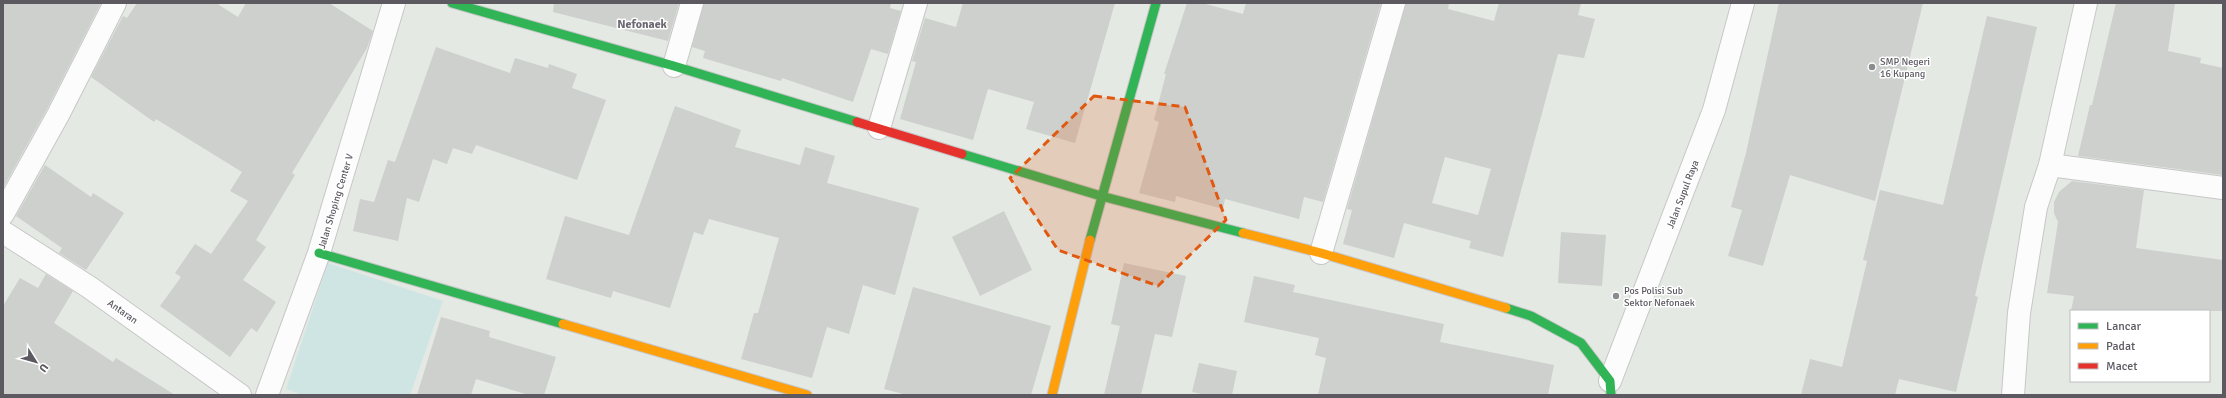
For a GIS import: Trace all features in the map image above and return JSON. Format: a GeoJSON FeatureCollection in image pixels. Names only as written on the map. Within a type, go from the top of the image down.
{"type":"FeatureCollection","features":[{"type":"Feature","properties":{"kind":"street"},"geometry":{"type":"LineString","coordinates":[[3,214],[58,115],[115,3]]}},
{"type":"Feature","properties":{"kind":"street","name":"Jalan Shoping Center V"},"geometry":{"type":"LineString","coordinates":[[267,395],[320,253],[394,3]]}},
{"type":"Feature","properties":{"kind":"street"},"geometry":{"type":"LineString","coordinates":[[452,3],[488,8],[1101,196],[1321,253],[1531,316],[1581,343],[1610,388]]}},
{"type":"Feature","properties":{"kind":"street"},"geometry":{"type":"LineString","coordinates":[[674,66],[692,3]]}},
{"type":"Feature","properties":{"kind":"street"},"geometry":{"type":"LineString","coordinates":[[879,128],[916,3]]}},
{"type":"Feature","properties":{"kind":"street"},"geometry":{"type":"LineString","coordinates":[[1052,395],[1101,196],[1156,3]]}},
{"type":"Feature","properties":{"kind":"street"},"geometry":{"type":"LineString","coordinates":[[1321,253],[1394,3]]}},
{"type":"Feature","properties":{"kind":"street","name":"Jalan Supul Raya"},"geometry":{"type":"LineString","coordinates":[[1610,388],[1714,110],[1743,3]]}},
{"type":"Feature","properties":{"kind":"street"},"geometry":{"type":"LineString","coordinates":[[2013,395],[2019,313],[2026,260],[2036,207],[2050,165],[2086,3]]}},
{"type":"Feature","properties":{"kind":"street"},"geometry":{"type":"LineString","coordinates":[[2050,165],[2223,188]]}},
{"type":"Feature","properties":{"kind":"street","name":"Antaran"},"geometry":{"type":"LineString","coordinates":[[3,232],[89,287],[240,395]]}},
{"type":"Feature","properties":{"kind":"street"},"geometry":{"type":"LineString","coordinates":[[320,253],[807,395]]}},
{"type":"Feature","properties":{"kind":"highlighted area"},"geometry":{"type":"Polygon","coordinates":[[[1094,96],[1185,107],[1226,220],[1158,286],[1058,250],[1010,178],[1094,96]]]}},
{"type":"Feature","properties":{"kind":"shaded area"},"geometry":{"type":"Polygon","coordinates":[[[328,263],[443,301],[410,395],[303,395],[286,389],[328,263]]]}},
{"type":"Feature","properties":{"kind":"building"},"geometry":{"type":"Polygon","coordinates":[[[3,3],[101,3],[47,109],[3,188],[3,3]]]}},
{"type":"Feature","properties":{"kind":"building"},"geometry":{"type":"Polygon","coordinates":[[[137,3],[216,3],[238,17],[246,3],[329,3],[373,31],[367,48],[292,173],[295,175],[256,240],[266,247],[243,280],[276,302],[257,332],[251,328],[230,357],[160,306],[181,277],[175,273],[195,244],[211,254],[248,201],[230,191],[242,172],[156,119],[154,122],[91,77],[123,16],[127,18],[137,3]]]}},
{"type":"Feature","properties":{"kind":"building"},"geometry":{"type":"Polygon","coordinates":[[[554,3],[679,3],[668,41],[553,12],[554,3]]]}},
{"type":"Feature","properties":{"kind":"building"},"geometry":{"type":"Polygon","coordinates":[[[704,3],[891,3],[890,8],[901,11],[888,54],[871,49],[853,102],[782,78],[781,81],[703,58],[705,51],[692,47],[704,3]]]}},
{"type":"Feature","properties":{"kind":"building"},"geometry":{"type":"Polygon","coordinates":[[[963,3],[1115,3],[1075,143],[1026,129],[1034,102],[988,89],[973,140],[900,119],[916,62],[912,61],[925,18],[956,27],[963,3]]]}},
{"type":"Feature","properties":{"kind":"building"},"geometry":{"type":"Polygon","coordinates":[[[1187,3],[1202,3],[1243,14],[1246,3],[1381,3],[1323,202],[1304,197],[1299,219],[1225,199],[1223,209],[1176,196],[1175,202],[1139,193],[1159,122],[1154,120],[1166,74],[1164,74],[1187,3]]]}},
{"type":"Feature","properties":{"kind":"building"},"geometry":{"type":"Polygon","coordinates":[[[1406,3],[1449,3],[1448,9],[1494,21],[1499,3],[1581,3],[1578,15],[1595,19],[1584,58],[1558,54],[1503,257],[1469,248],[1471,241],[1404,223],[1394,258],[1343,244],[1352,210],[1347,209],[1406,3]],[[1445,157],[1432,203],[1478,215],[1491,169],[1445,157]]]}},
{"type":"Feature","properties":{"kind":"building"},"geometry":{"type":"Polygon","coordinates":[[[1779,3],[1923,3],[1875,201],[1790,175],[1763,266],[1728,256],[1742,210],[1731,207],[1746,153],[1779,3]]]}},
{"type":"Feature","properties":{"kind":"building"},"geometry":{"type":"Polygon","coordinates":[[[2116,3],[2175,3],[2168,51],[2201,58],[2200,63],[2223,68],[2223,175],[2078,156],[2090,105],[2092,105],[2116,3]]]}},
{"type":"Feature","properties":{"kind":"building"},"geometry":{"type":"Polygon","coordinates":[[[1987,16],[2037,27],[1975,296],[1978,297],[1956,392],[1899,379],[1895,395],[1801,395],[1810,359],[1842,367],[1867,261],[1863,260],[1880,190],[1943,205],[1987,16]]]}},
{"type":"Feature","properties":{"kind":"building"},"geometry":{"type":"Polygon","coordinates":[[[436,47],[510,73],[515,58],[548,68],[549,64],[577,74],[572,88],[606,100],[577,180],[476,145],[472,154],[453,148],[447,164],[433,159],[419,202],[407,198],[398,241],[353,231],[360,199],[374,202],[388,160],[395,162],[436,47]]]}},
{"type":"Feature","properties":{"kind":"building"},"geometry":{"type":"Polygon","coordinates":[[[675,106],[741,130],[735,147],[800,165],[805,147],[835,156],[827,183],[919,208],[895,295],[863,285],[849,334],[827,327],[812,378],[741,359],[754,313],[758,313],[779,238],[709,219],[703,235],[694,232],[670,308],[613,291],[611,298],[546,279],[565,216],[629,235],[675,106]]]}},
{"type":"Feature","properties":{"kind":"building"},"geometry":{"type":"Polygon","coordinates":[[[45,165],[91,197],[93,193],[124,213],[86,270],[59,253],[62,248],[16,216],[45,165]]]}},
{"type":"Feature","properties":{"kind":"building"},"geometry":{"type":"Polygon","coordinates":[[[2072,181],[2144,190],[2136,248],[2223,260],[2223,311],[2071,310],[2074,296],[2047,293],[2058,222],[2054,213],[2054,202],[2059,192],[2072,181]]]}},
{"type":"Feature","properties":{"kind":"building"},"geometry":{"type":"Polygon","coordinates":[[[1004,211],[1032,270],[980,296],[952,237],[1004,211]]]}},
{"type":"Feature","properties":{"kind":"building"},"geometry":{"type":"Polygon","coordinates":[[[1561,232],[1606,235],[1602,286],[1558,283],[1561,232]]]}},
{"type":"Feature","properties":{"kind":"building"},"geometry":{"type":"Polygon","coordinates":[[[1124,263],[1186,276],[1172,337],[1155,334],[1141,395],[1104,395],[1120,326],[1111,324],[1124,263]]]}},
{"type":"Feature","properties":{"kind":"building"},"geometry":{"type":"Polygon","coordinates":[[[46,274],[73,291],[54,323],[113,362],[116,358],[175,395],[3,395],[3,306],[20,278],[38,288],[46,274]]]}},
{"type":"Feature","properties":{"kind":"building"},"geometry":{"type":"Polygon","coordinates":[[[1254,276],[1295,285],[1293,292],[1444,324],[1440,342],[1554,365],[1548,395],[1318,395],[1326,358],[1315,355],[1319,338],[1244,322],[1254,276]]]}},
{"type":"Feature","properties":{"kind":"building"},"geometry":{"type":"Polygon","coordinates":[[[913,287],[1051,326],[1031,395],[907,395],[884,389],[913,287]]]}},
{"type":"Feature","properties":{"kind":"building"},"geometry":{"type":"Polygon","coordinates":[[[441,317],[490,331],[489,337],[556,357],[544,395],[529,395],[476,379],[471,395],[417,395],[441,317]]]}},
{"type":"Feature","properties":{"kind":"building"},"geometry":{"type":"Polygon","coordinates":[[[1199,363],[1237,371],[1232,395],[1206,395],[1192,392],[1199,363]]]}},
{"type":"Feature","properties":{"kind":"traffic: fast"},"geometry":{"type":"LineString","coordinates":[[452,3],[674,66],[857,122]]}},
{"type":"Feature","properties":{"kind":"traffic: fast"},"geometry":{"type":"LineString","coordinates":[[1090,240],[1156,3]]}},
{"type":"Feature","properties":{"kind":"traffic: fast"},"geometry":{"type":"LineString","coordinates":[[962,154],[1101,196],[1243,233]]}},
{"type":"Feature","properties":{"kind":"traffic: fast"},"geometry":{"type":"LineString","coordinates":[[319,253],[563,324]]}},
{"type":"Feature","properties":{"kind":"traffic: fast"},"geometry":{"type":"LineString","coordinates":[[1506,308],[1531,316],[1581,343],[1610,381],[1611,395]]}},
{"type":"Feature","properties":{"kind":"traffic: slow"},"geometry":{"type":"LineString","coordinates":[[1243,233],[1321,253],[1506,308]]}},
{"type":"Feature","properties":{"kind":"traffic: slow"},"geometry":{"type":"LineString","coordinates":[[1052,395],[1090,240]]}},
{"type":"Feature","properties":{"kind":"traffic: slow"},"geometry":{"type":"LineString","coordinates":[[563,324],[807,395]]}},
{"type":"Feature","properties":{"kind":"traffic: jam"},"geometry":{"type":"LineString","coordinates":[[857,122],[962,154]]}},
{"type":"Feature","properties":{"kind":"place","name":"SMP Negeri 16 Kupang"},"geometry":{"type":"Point","coordinates":[1872,67]}},
{"type":"Feature","properties":{"kind":"place","name":"Pos Polisi Sub Sektor Nefonaek"},"geometry":{"type":"Point","coordinates":[1616,296]}},
{"type":"Feature","properties":{"kind":"district","name":"Nefonaek"},"geometry":{"type":"Point","coordinates":[642,24]}}]}
